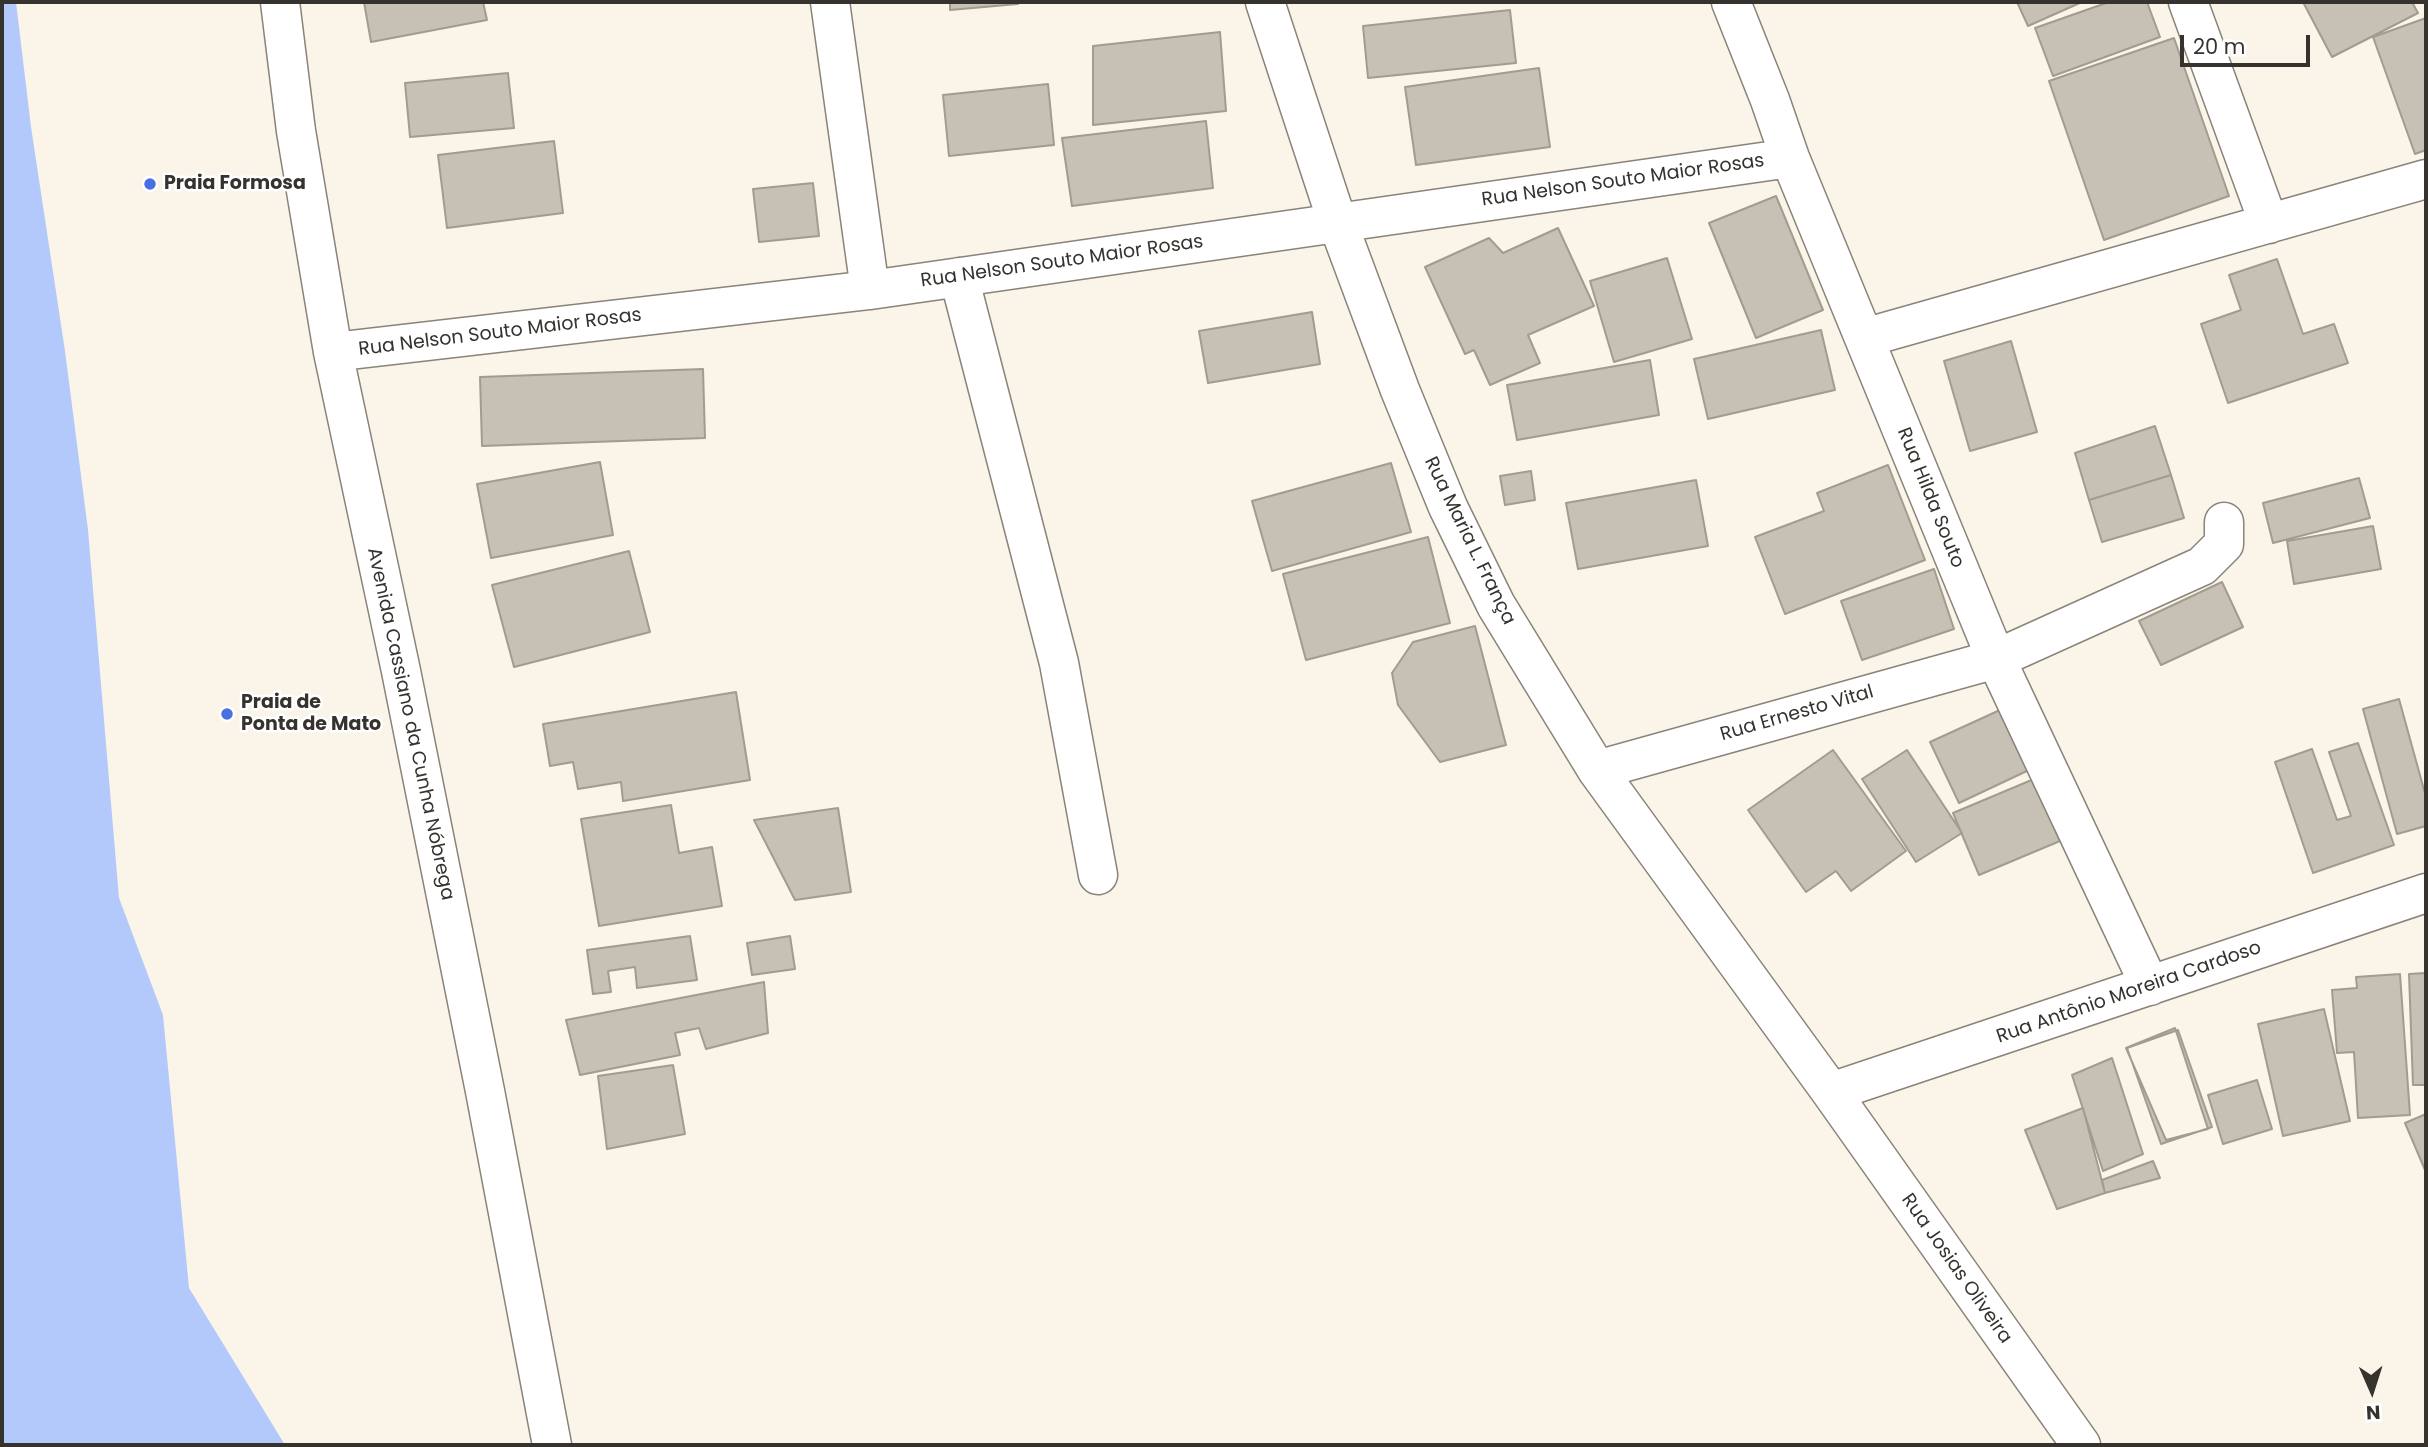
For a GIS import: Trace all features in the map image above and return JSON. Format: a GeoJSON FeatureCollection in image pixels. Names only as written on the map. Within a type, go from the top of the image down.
{"type":"FeatureCollection","features":[{"type":"Feature","properties":{"kind":"street","name":"Avenida Cassiano da Cunha Nóbrega"},"geometry":{"type":"LineString","coordinates":[[279,2],[296,131],[333,352],[401,671],[552,1445]]}},
{"type":"Feature","properties":{"kind":"street"},"geometry":{"type":"LineString","coordinates":[[830,2],[870,290]]}},
{"type":"Feature","properties":{"kind":"street","name":"Rua Maria L. França"},"geometry":{"type":"LineString","coordinates":[[1265,2],[1337,221],[1400,390],[1448,507],[1496,605],[1597,770],[1831,1092]]}},
{"type":"Feature","properties":{"kind":"street","name":"Rua Hilda Souto"},"geometry":{"type":"LineString","coordinates":[[1731,2],[1790,158],[1996,659],[2150,986]]}},
{"type":"Feature","properties":{"kind":"street"},"geometry":{"type":"LineString","coordinates":[[2188,2],[2269,224]]}},
{"type":"Feature","properties":{"kind":"street","name":"Rua Nelson Souto Maior Rosas"},"geometry":{"type":"LineString","coordinates":[[333,352],[870,290],[1790,158]]}},
{"type":"Feature","properties":{"kind":"street"},"geometry":{"type":"LineString","coordinates":[[1864,338],[2426,179]]}},
{"type":"Feature","properties":{"kind":"street"},"geometry":{"type":"LineString","coordinates":[[959,277],[1059,663],[1098,875]]}},
{"type":"Feature","properties":{"kind":"street","name":"Rua Ernesto Vital"},"geometry":{"type":"LineString","coordinates":[[1597,770],[1996,659],[2203,566],[2224,544],[2224,522]]}},
{"type":"Feature","properties":{"kind":"street","name":"Rua Antônio Moreira Cardoso"},"geometry":{"type":"LineString","coordinates":[[1831,1092],[2426,893]]}},
{"type":"Feature","properties":{"kind":"street","name":"Rua Josias Oliveira"},"geometry":{"type":"LineString","coordinates":[[1831,1092],[2081,1445]]}},
{"type":"Feature","properties":{"kind":"water"},"geometry":{"type":"Polygon","coordinates":[[[2,2],[16,2],[88,530],[119,898],[163,1015],[189,1288],[285,1445],[2,1445],[2,2]]]}},
{"type":"Feature","properties":{"kind":"building"},"geometry":{"type":"Polygon","coordinates":[[[364,2],[483,2],[487,20],[371,42],[364,2]]]}},
{"type":"Feature","properties":{"kind":"building"},"geometry":{"type":"Polygon","coordinates":[[[950,2],[1018,2],[1018,4],[950,10],[950,2]]]}},
{"type":"Feature","properties":{"kind":"building"},"geometry":{"type":"Polygon","coordinates":[[[2017,2],[2082,2],[2028,26],[2017,2]]]}},
{"type":"Feature","properties":{"kind":"building"},"geometry":{"type":"Polygon","coordinates":[[[2109,2],[2147,2],[2160,37],[2053,76],[2035,28],[2109,2]]]}},
{"type":"Feature","properties":{"kind":"building"},"geometry":{"type":"Polygon","coordinates":[[[2303,2],[2412,2],[2418,13],[2332,57],[2303,2]]]}},
{"type":"Feature","properties":{"kind":"building"},"geometry":{"type":"Polygon","coordinates":[[[1510,10],[1516,63],[1368,78],[1363,26],[1510,10]]]}},
{"type":"Feature","properties":{"kind":"building"},"geometry":{"type":"Polygon","coordinates":[[[2426,18],[2426,150],[2415,154],[2373,37],[2426,18]]]}},
{"type":"Feature","properties":{"kind":"building"},"geometry":{"type":"Polygon","coordinates":[[[1220,32],[1226,111],[1093,125],[1093,46],[1220,32]]]}},
{"type":"Feature","properties":{"kind":"building"},"geometry":{"type":"Polygon","coordinates":[[[2174,38],[2229,196],[2104,240],[2049,81],[2174,38]]]}},
{"type":"Feature","properties":{"kind":"building"},"geometry":{"type":"Polygon","coordinates":[[[1539,68],[1550,147],[1416,165],[1405,87],[1539,68]]]}},
{"type":"Feature","properties":{"kind":"building"},"geometry":{"type":"Polygon","coordinates":[[[508,73],[514,128],[410,137],[405,83],[508,73]]]}},
{"type":"Feature","properties":{"kind":"building"},"geometry":{"type":"Polygon","coordinates":[[[1048,84],[1054,145],[949,156],[943,95],[1048,84]]]}},
{"type":"Feature","properties":{"kind":"building"},"geometry":{"type":"Polygon","coordinates":[[[1206,121],[1213,188],[1072,206],[1062,138],[1206,121]]]}},
{"type":"Feature","properties":{"kind":"building"},"geometry":{"type":"Polygon","coordinates":[[[554,141],[563,213],[447,228],[438,155],[554,141]]]}},
{"type":"Feature","properties":{"kind":"building"},"geometry":{"type":"Polygon","coordinates":[[[813,183],[819,236],[759,242],[753,189],[813,183]]]}},
{"type":"Feature","properties":{"kind":"building"},"geometry":{"type":"Polygon","coordinates":[[[1776,196],[1823,310],[1756,338],[1709,223],[1776,196]]]}},
{"type":"Feature","properties":{"kind":"building"},"geometry":{"type":"Polygon","coordinates":[[[1558,228],[1594,306],[1528,335],[1540,363],[1490,385],[1474,350],[1465,354],[1425,267],[1489,238],[1503,253],[1558,228]]]}},
{"type":"Feature","properties":{"kind":"building"},"geometry":{"type":"Polygon","coordinates":[[[1667,258],[1692,339],[1614,362],[1590,281],[1667,258]]]}},
{"type":"Feature","properties":{"kind":"building"},"geometry":{"type":"Polygon","coordinates":[[[2277,259],[2303,334],[2334,324],[2348,363],[2228,403],[2201,324],[2241,310],[2229,275],[2277,259]]]}},
{"type":"Feature","properties":{"kind":"building"},"geometry":{"type":"Polygon","coordinates":[[[1312,312],[1320,364],[1208,383],[1199,331],[1312,312]]]}},
{"type":"Feature","properties":{"kind":"building"},"geometry":{"type":"Polygon","coordinates":[[[1821,330],[1835,390],[1708,419],[1694,359],[1821,330]]]}},
{"type":"Feature","properties":{"kind":"building"},"geometry":{"type":"Polygon","coordinates":[[[2011,341],[2037,432],[1970,451],[1944,361],[2011,341]]]}},
{"type":"Feature","properties":{"kind":"building"},"geometry":{"type":"Polygon","coordinates":[[[1650,360],[1659,415],[1517,440],[1507,385],[1650,360]]]}},
{"type":"Feature","properties":{"kind":"building"},"geometry":{"type":"Polygon","coordinates":[[[703,369],[705,438],[482,446],[480,377],[703,369]]]}},
{"type":"Feature","properties":{"kind":"building"},"geometry":{"type":"Polygon","coordinates":[[[2155,426],[2171,475],[2089,500],[2075,453],[2155,426]]]}},
{"type":"Feature","properties":{"kind":"building"},"geometry":{"type":"Polygon","coordinates":[[[600,462],[613,535],[491,558],[477,484],[600,462]]]}},
{"type":"Feature","properties":{"kind":"building"},"geometry":{"type":"Polygon","coordinates":[[[1391,463],[1411,532],[1272,571],[1252,501],[1391,463]]]}},
{"type":"Feature","properties":{"kind":"building"},"geometry":{"type":"Polygon","coordinates":[[[1888,465],[1925,560],[1785,614],[1755,537],[1824,511],[1817,493],[1888,465]]]}},
{"type":"Feature","properties":{"kind":"building"},"geometry":{"type":"Polygon","coordinates":[[[1531,471],[1535,500],[1505,505],[1500,476],[1531,471]]]}},
{"type":"Feature","properties":{"kind":"building"},"geometry":{"type":"Polygon","coordinates":[[[2171,475],[2184,518],[2102,542],[2089,500],[2171,475]]]}},
{"type":"Feature","properties":{"kind":"building"},"geometry":{"type":"Polygon","coordinates":[[[2359,478],[2370,518],[2273,543],[2263,503],[2359,478]]]}},
{"type":"Feature","properties":{"kind":"building"},"geometry":{"type":"Polygon","coordinates":[[[1696,480],[1708,546],[1578,569],[1566,503],[1696,480]]]}},
{"type":"Feature","properties":{"kind":"building"},"geometry":{"type":"Polygon","coordinates":[[[2373,526],[2381,569],[2294,584],[2287,541],[2373,526]]]}},
{"type":"Feature","properties":{"kind":"building"},"geometry":{"type":"Polygon","coordinates":[[[1428,537],[1450,623],[1306,660],[1283,574],[1428,537]]]}},
{"type":"Feature","properties":{"kind":"building"},"geometry":{"type":"Polygon","coordinates":[[[629,551],[650,632],[514,667],[492,585],[629,551]]]}},
{"type":"Feature","properties":{"kind":"building"},"geometry":{"type":"Polygon","coordinates":[[[1934,569],[1954,629],[1862,660],[1841,601],[1934,569]]]}},
{"type":"Feature","properties":{"kind":"building"},"geometry":{"type":"Polygon","coordinates":[[[2222,582],[2243,627],[2161,665],[2139,621],[2222,582]]]}},
{"type":"Feature","properties":{"kind":"building"},"geometry":{"type":"Polygon","coordinates":[[[1475,626],[1506,745],[1440,762],[1398,705],[1392,673],[1413,642],[1475,626]]]}},
{"type":"Feature","properties":{"kind":"building"},"geometry":{"type":"Polygon","coordinates":[[[736,692],[750,780],[623,801],[621,782],[578,789],[573,762],[550,766],[543,724],[736,692]]]}},
{"type":"Feature","properties":{"kind":"building"},"geometry":{"type":"Polygon","coordinates":[[[2399,699],[2426,797],[2426,826],[2397,834],[2363,709],[2399,699]]]}},
{"type":"Feature","properties":{"kind":"building"},"geometry":{"type":"Polygon","coordinates":[[[2000,710],[2029,770],[1959,803],[1930,742],[2000,710]]]}},
{"type":"Feature","properties":{"kind":"building"},"geometry":{"type":"Polygon","coordinates":[[[2358,743],[2394,845],[2313,873],[2275,762],[2312,749],[2337,820],[2351,816],[2329,752],[2358,743]]]}},
{"type":"Feature","properties":{"kind":"building"},"geometry":{"type":"Polygon","coordinates":[[[1833,750],[1906,851],[1851,891],[1836,871],[1806,892],[1748,810],[1833,750]]]}},
{"type":"Feature","properties":{"kind":"building"},"geometry":{"type":"Polygon","coordinates":[[[1907,750],[1962,833],[1916,862],[1862,779],[1907,750]]]}},
{"type":"Feature","properties":{"kind":"building"},"geometry":{"type":"Polygon","coordinates":[[[2034,779],[2060,841],[1979,875],[1953,813],[2034,779]]]}},
{"type":"Feature","properties":{"kind":"building"},"geometry":{"type":"Polygon","coordinates":[[[671,805],[679,853],[712,847],[722,906],[599,926],[581,819],[671,805]]]}},
{"type":"Feature","properties":{"kind":"building"},"geometry":{"type":"Polygon","coordinates":[[[838,808],[851,892],[795,900],[754,820],[838,808]]]}},
{"type":"Feature","properties":{"kind":"building"},"geometry":{"type":"Polygon","coordinates":[[[690,936],[697,980],[637,988],[635,967],[608,971],[611,992],[593,994],[587,950],[690,936]]]}},
{"type":"Feature","properties":{"kind":"building"},"geometry":{"type":"Polygon","coordinates":[[[790,936],[795,969],[752,975],[747,943],[790,936]]]}},
{"type":"Feature","properties":{"kind":"building"},"geometry":{"type":"Polygon","coordinates":[[[2426,973],[2426,1085],[2413,1085],[2409,974],[2426,973]]]}},
{"type":"Feature","properties":{"kind":"building"},"geometry":{"type":"Polygon","coordinates":[[[2400,974],[2410,1115],[2358,1118],[2354,1052],[2337,1053],[2332,990],[2357,988],[2356,977],[2400,974]]]}},
{"type":"Feature","properties":{"kind":"building"},"geometry":{"type":"Polygon","coordinates":[[[764,982],[768,1033],[706,1049],[699,1028],[675,1033],[680,1055],[580,1075],[566,1020],[764,982]]]}},
{"type":"Feature","properties":{"kind":"building"},"geometry":{"type":"Polygon","coordinates":[[[2324,1009],[2350,1121],[2283,1136],[2258,1024],[2324,1009]]]}},
{"type":"Feature","properties":{"kind":"building"},"geometry":{"type":"Polygon","coordinates":[[[2175,1028],[2208,1129],[2166,1140],[2126,1048],[2175,1028]]]}},
{"type":"Feature","properties":{"kind":"building"},"geometry":{"type":"Polygon","coordinates":[[[2178,1030],[2212,1127],[2161,1144],[2127,1048],[2178,1030]]]}},
{"type":"Feature","properties":{"kind":"building"},"geometry":{"type":"Polygon","coordinates":[[[2112,1058],[2143,1154],[2103,1171],[2072,1075],[2112,1058]]]}},
{"type":"Feature","properties":{"kind":"building"},"geometry":{"type":"Polygon","coordinates":[[[673,1065],[685,1134],[607,1149],[598,1076],[673,1065]]]}},
{"type":"Feature","properties":{"kind":"building"},"geometry":{"type":"Polygon","coordinates":[[[2257,1080],[2272,1129],[2223,1144],[2208,1095],[2257,1080]]]}},
{"type":"Feature","properties":{"kind":"building"},"geometry":{"type":"Polygon","coordinates":[[[2083,1108],[2105,1193],[2057,1209],[2025,1130],[2083,1108]]]}},
{"type":"Feature","properties":{"kind":"building"},"geometry":{"type":"Polygon","coordinates":[[[2426,1114],[2426,1170],[2425,1170],[2405,1123],[2426,1114]]]}},
{"type":"Feature","properties":{"kind":"building"},"geometry":{"type":"Polygon","coordinates":[[[2153,1161],[2160,1178],[2105,1193],[2102,1180],[2153,1161]]]}},
{"type":"Feature","properties":{"kind":"place","name":"Praia Formosa"},"geometry":{"type":"Point","coordinates":[150,184]}},
{"type":"Feature","properties":{"kind":"place","name":"Praia de Ponta de Mato"},"geometry":{"type":"Point","coordinates":[227,714]}}]}
